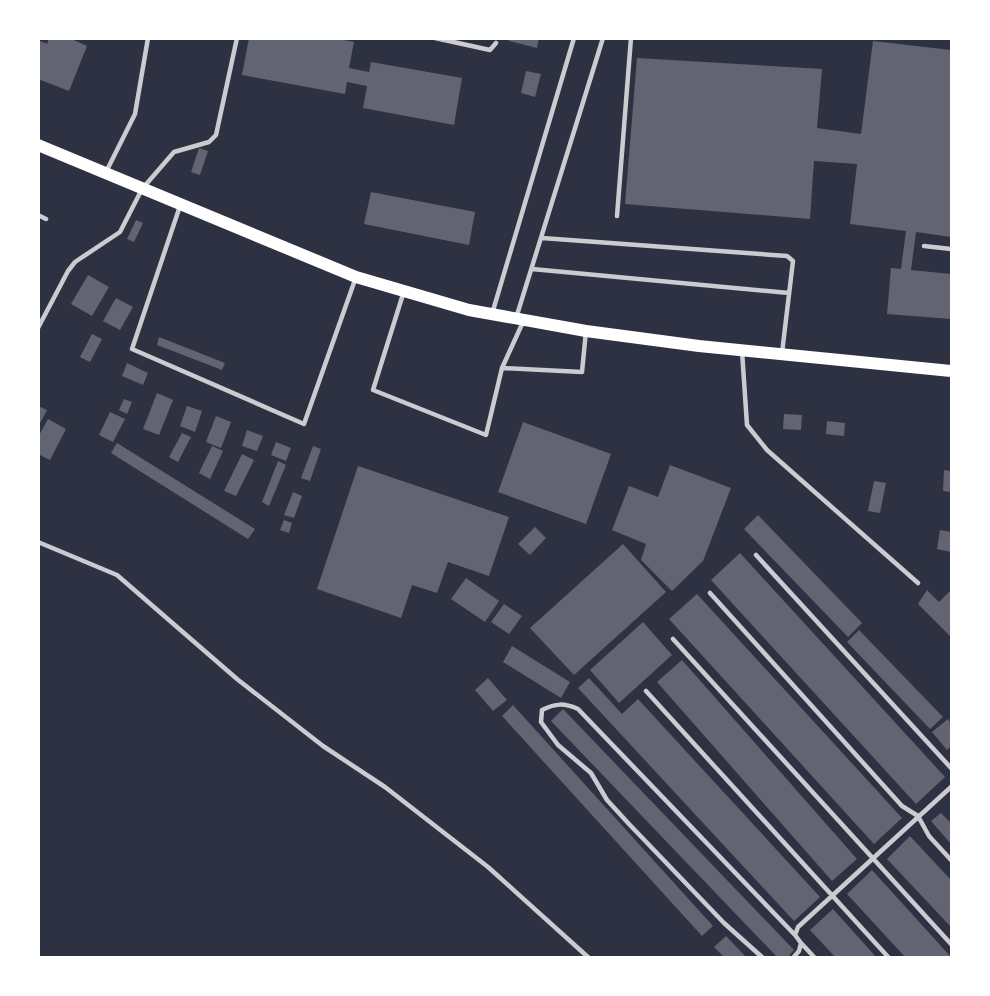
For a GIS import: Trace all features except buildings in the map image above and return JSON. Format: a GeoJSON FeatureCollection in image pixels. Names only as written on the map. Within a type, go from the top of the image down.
{"type":"FeatureCollection","features":[{"type":"Feature","properties":{"kind":"main road"},"geometry":{"type":"LineString","coordinates":[[38,145],[356,277],[492,315],[586,331],[951,371]]}},
{"type":"Feature","properties":{"kind":"lane"},"geometry":{"type":"LineString","coordinates":[[105,173],[135,114],[148,38]]}},
{"type":"Feature","properties":{"kind":"lane"},"geometry":{"type":"LineString","coordinates":[[38,328],[68,271],[75,262],[120,232],[142,189],[174,152],[209,142],[216,135],[237,38]]}},
{"type":"Feature","properties":{"kind":"lane"},"geometry":{"type":"LineString","coordinates":[[435,38],[490,50],[496,43]]}},
{"type":"Feature","properties":{"kind":"lane"},"geometry":{"type":"LineString","coordinates":[[492,315],[574,38]]}},
{"type":"Feature","properties":{"kind":"lane"},"geometry":{"type":"LineString","coordinates":[[404,291],[373,390],[486,435],[502,368],[519,320],[532,269],[603,38]]}},
{"type":"Feature","properties":{"kind":"lane"},"geometry":{"type":"LineString","coordinates":[[617,216],[631,38]]}},
{"type":"Feature","properties":{"kind":"lane"},"geometry":{"type":"LineString","coordinates":[[180,205],[132,349],[304,424],[356,277]]}},
{"type":"Feature","properties":{"kind":"lane"},"geometry":{"type":"LineString","coordinates":[[38,215],[46,219]]}},
{"type":"Feature","properties":{"kind":"lane"},"geometry":{"type":"LineString","coordinates":[[542,238],[787,256],[793,261],[782,354]]}},
{"type":"Feature","properties":{"kind":"lane"},"geometry":{"type":"LineString","coordinates":[[924,246],[951,249]]}},
{"type":"Feature","properties":{"kind":"lane"},"geometry":{"type":"LineString","coordinates":[[532,269],[789,293]]}},
{"type":"Feature","properties":{"kind":"lane"},"geometry":{"type":"LineString","coordinates":[[502,368],[582,372],[586,331]]}},
{"type":"Feature","properties":{"kind":"lane"},"geometry":{"type":"LineString","coordinates":[[742,350],[747,425],[767,450],[918,583]]}},
{"type":"Feature","properties":{"kind":"lane"},"geometry":{"type":"LineString","coordinates":[[38,542],[117,575],[237,679],[323,746],[386,787],[488,867],[589,957]]}},
{"type":"Feature","properties":{"kind":"lane"},"geometry":{"type":"LineString","coordinates":[[756,555],[951,768]]}},
{"type":"Feature","properties":{"kind":"lane"},"geometry":{"type":"LineString","coordinates":[[710,593],[902,806],[918,816],[929,836],[951,860]]}},
{"type":"Feature","properties":{"kind":"lane"},"geometry":{"type":"LineString","coordinates":[[673,639],[951,944]]}},
{"type":"Feature","properties":{"kind":"lane"},"geometry":{"type":"LineString","coordinates":[[646,691],[889,957]]}},
{"type":"Feature","properties":{"kind":"lane"},"geometry":{"type":"LineString","coordinates":[[763,957],[724,923],[607,800],[592,773],[558,745],[541,722],[542,709],[553,704],[565,704],[578,709],[815,957]]}},
{"type":"Feature","properties":{"kind":"lane"},"geometry":{"type":"LineString","coordinates":[[795,935],[798,927],[951,787]]}},
{"type":"Feature","properties":{"kind":"lane"},"geometry":{"type":"LineString","coordinates":[[793,957],[799,951],[801,943]]}}]}
